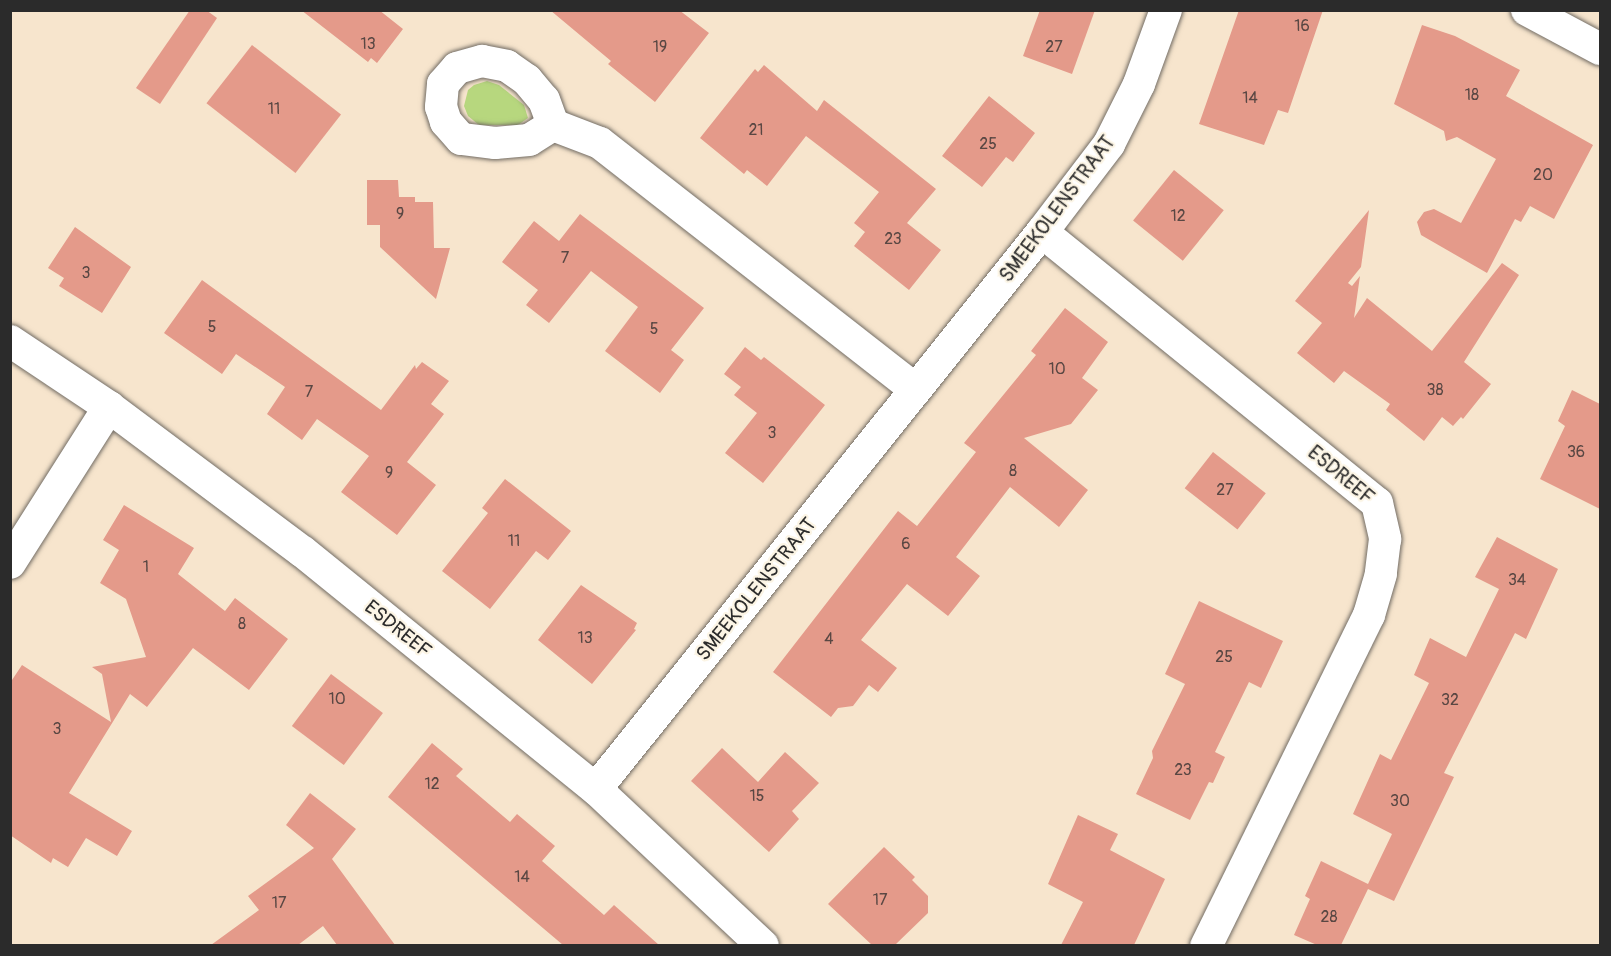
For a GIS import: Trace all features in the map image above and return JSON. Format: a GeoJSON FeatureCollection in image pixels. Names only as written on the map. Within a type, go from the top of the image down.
{"type":"FeatureCollection","features":[{"type":"Feature","properties":{"kind":"street","name":"SMEEKOLENSTRAAT"},"geometry":{"type":"LineString","coordinates":[[596,789],[1042,232],[1109,144],[1139,84],[1166,10]]}},
{"type":"Feature","properties":{"kind":"street"},"geometry":{"type":"LineString","coordinates":[[1527,10],[1600,49]]}},
{"type":"Feature","properties":{"kind":"street"},"geometry":{"type":"LineString","coordinates":[[553,125],[600,143],[915,389]]}},
{"type":"Feature","properties":{"kind":"street","name":"ESDREEF"},"geometry":{"type":"LineString","coordinates":[[1042,232],[1377,503],[1385,539],[1381,574],[1369,615],[1206,945]]}},
{"type":"Feature","properties":{"kind":"street","name":"ESDREEF"},"geometry":{"type":"LineString","coordinates":[[10,341],[109,406],[303,552],[596,789],[763,945]]}},
{"type":"Feature","properties":{"kind":"street"},"geometry":{"type":"LineString","coordinates":[[10,563],[109,406]]}},
{"type":"Feature","properties":{"kind":"green space"},"geometry":{"type":"Polygon","coordinates":[[[487,81],[499,85],[524,105],[528,118],[518,125],[479,125],[468,116],[464,106],[468,90],[474,85],[487,81]]]}},
{"type":"Feature","properties":{"kind":"building"},"geometry":{"type":"Polygon","coordinates":[[[190,10],[206,10],[217,18],[160,104],[136,88],[190,10]]]}},
{"type":"Feature","properties":{"kind":"building"},"geometry":{"type":"Polygon","coordinates":[[[301,10],[379,10],[403,29],[377,63],[371,58],[368,62],[301,10]]]}},
{"type":"Feature","properties":{"kind":"building"},"geometry":{"type":"Polygon","coordinates":[[[550,10],[679,10],[709,33],[655,102],[608,64],[611,61],[550,10]]]}},
{"type":"Feature","properties":{"kind":"building"},"geometry":{"type":"Polygon","coordinates":[[[1040,10],[1095,10],[1072,74],[1023,56],[1040,10]]]}},
{"type":"Feature","properties":{"kind":"building"},"geometry":{"type":"Polygon","coordinates":[[[1239,10],[1323,10],[1288,113],[1278,110],[1264,145],[1199,124],[1239,10]]]}},
{"type":"Feature","properties":{"kind":"building"},"geometry":{"type":"Polygon","coordinates":[[[1422,25],[1455,36],[1520,70],[1506,96],[1593,145],[1554,219],[1530,206],[1521,222],[1515,219],[1487,273],[1421,235],[1417,222],[1424,212],[1434,209],[1461,223],[1496,159],[1457,137],[1446,141],[1444,131],[1394,104],[1422,25]]]}},
{"type":"Feature","properties":{"kind":"building"},"geometry":{"type":"Polygon","coordinates":[[[252,45],[341,115],[295,173],[206,103],[252,45]]]}},
{"type":"Feature","properties":{"kind":"building"},"geometry":{"type":"Polygon","coordinates":[[[764,65],[817,111],[824,100],[936,189],[907,223],[941,250],[909,290],[854,246],[865,232],[854,223],[879,192],[806,136],[767,186],[747,170],[744,174],[700,138],[755,69],[758,72],[764,65]]]}},
{"type":"Feature","properties":{"kind":"building"},"geometry":{"type":"Polygon","coordinates":[[[989,96],[1035,133],[1013,162],[1006,157],[982,187],[942,156],[989,96]]]}},
{"type":"Feature","properties":{"kind":"building"},"geometry":{"type":"Polygon","coordinates":[[[1174,170],[1224,210],[1183,261],[1133,221],[1174,170]]]}},
{"type":"Feature","properties":{"kind":"building"},"geometry":{"type":"Polygon","coordinates":[[[367,180],[398,180],[399,197],[415,197],[415,202],[433,202],[434,248],[450,248],[436,299],[380,247],[380,225],[367,225],[367,180]]]}},
{"type":"Feature","properties":{"kind":"building"},"geometry":{"type":"Polygon","coordinates":[[[1369,210],[1361,267],[1348,283],[1352,286],[1360,276],[1354,318],[1367,298],[1432,351],[1502,263],[1519,275],[1464,362],[1491,384],[1463,419],[1461,417],[1453,426],[1442,417],[1424,441],[1386,410],[1390,404],[1344,371],[1334,383],[1297,353],[1322,323],[1295,301],[1369,210]]]}},
{"type":"Feature","properties":{"kind":"building"},"geometry":{"type":"Polygon","coordinates":[[[580,214],[704,308],[671,350],[684,360],[660,393],[605,351],[638,307],[591,271],[549,323],[526,305],[538,290],[502,262],[534,221],[559,241],[580,214]]]}},
{"type":"Feature","properties":{"kind":"building"},"geometry":{"type":"Polygon","coordinates":[[[75,227],[131,267],[102,313],[59,286],[64,278],[48,268],[75,227]]]}},
{"type":"Feature","properties":{"kind":"building"},"geometry":{"type":"Polygon","coordinates":[[[202,280],[381,410],[415,365],[416,369],[422,362],[449,381],[431,404],[444,414],[407,462],[436,485],[397,535],[341,492],[369,456],[317,419],[302,440],[267,414],[285,387],[236,354],[222,374],[164,333],[202,280]]]}},
{"type":"Feature","properties":{"kind":"building"},"geometry":{"type":"Polygon","coordinates":[[[1065,308],[1108,342],[1082,378],[1098,390],[1071,424],[1024,438],[1088,490],[1059,527],[1010,487],[956,557],[980,576],[948,616],[907,584],[861,640],[897,668],[878,692],[869,685],[853,706],[838,708],[831,717],[773,672],[898,511],[917,526],[976,452],[964,443],[1036,355],[1031,351],[1065,308]]]}},
{"type":"Feature","properties":{"kind":"building"},"geometry":{"type":"Polygon","coordinates":[[[745,347],[761,360],[764,357],[825,405],[763,483],[725,453],[757,413],[734,395],[741,387],[724,374],[745,347]]]}},
{"type":"Feature","properties":{"kind":"building"},"geometry":{"type":"Polygon","coordinates":[[[1572,390],[1600,404],[1600,509],[1540,479],[1565,426],[1558,421],[1572,390]]]}},
{"type":"Feature","properties":{"kind":"building"},"geometry":{"type":"Polygon","coordinates":[[[1213,452],[1266,493],[1237,529],[1185,488],[1213,452]]]}},
{"type":"Feature","properties":{"kind":"building"},"geometry":{"type":"Polygon","coordinates":[[[505,479],[571,531],[548,560],[536,551],[490,609],[442,571],[488,513],[482,508],[505,479]]]}},
{"type":"Feature","properties":{"kind":"building"},"geometry":{"type":"Polygon","coordinates":[[[124,505],[194,548],[178,574],[225,611],[235,598],[288,639],[249,690],[193,648],[147,707],[130,694],[69,793],[132,831],[117,856],[86,838],[68,867],[53,858],[51,863],[10,835],[10,683],[22,665],[111,722],[102,674],[92,667],[146,657],[126,599],[100,583],[119,550],[103,540],[124,505]]]}},
{"type":"Feature","properties":{"kind":"building"},"geometry":{"type":"Polygon","coordinates":[[[1497,537],[1558,569],[1526,639],[1515,633],[1444,773],[1454,777],[1394,901],[1368,889],[1341,945],[1317,945],[1294,935],[1310,899],[1305,896],[1321,861],[1368,884],[1392,834],[1353,814],[1380,754],[1391,760],[1429,683],[1414,675],[1430,638],[1466,657],[1499,589],[1475,577],[1497,537]]]}},
{"type":"Feature","properties":{"kind":"building"},"geometry":{"type":"Polygon","coordinates":[[[581,585],[637,623],[634,629],[636,630],[592,684],[538,640],[581,585]]]}},
{"type":"Feature","properties":{"kind":"building"},"geometry":{"type":"Polygon","coordinates":[[[1199,601],[1283,641],[1261,688],[1249,682],[1215,752],[1225,757],[1213,783],[1209,782],[1190,820],[1136,794],[1153,758],[1152,751],[1185,684],[1165,674],[1199,601]]]}},
{"type":"Feature","properties":{"kind":"building"},"geometry":{"type":"Polygon","coordinates":[[[331,674],[383,713],[344,765],[292,726],[331,674]]]}},
{"type":"Feature","properties":{"kind":"building"},"geometry":{"type":"Polygon","coordinates":[[[432,743],[463,769],[456,776],[510,822],[517,814],[555,846],[542,861],[604,915],[614,905],[659,945],[563,945],[388,797],[432,743]]]}},
{"type":"Feature","properties":{"kind":"building"},"geometry":{"type":"Polygon","coordinates":[[[722,748],[758,782],[785,752],[819,783],[792,811],[799,819],[769,852],[691,781],[722,748]]]}},
{"type":"Feature","properties":{"kind":"building"},"geometry":{"type":"Polygon","coordinates":[[[310,793],[356,829],[332,859],[395,945],[337,945],[323,926],[298,945],[211,945],[259,910],[248,896],[314,848],[286,825],[310,793]]]}},
{"type":"Feature","properties":{"kind":"building"},"geometry":{"type":"Polygon","coordinates":[[[1078,815],[1118,834],[1110,850],[1165,879],[1134,945],[1061,945],[1083,902],[1048,884],[1078,815]]]}},
{"type":"Feature","properties":{"kind":"building"},"geometry":{"type":"Polygon","coordinates":[[[884,847],[915,877],[912,880],[928,896],[928,913],[895,945],[872,945],[828,904],[884,847]]]}}]}
